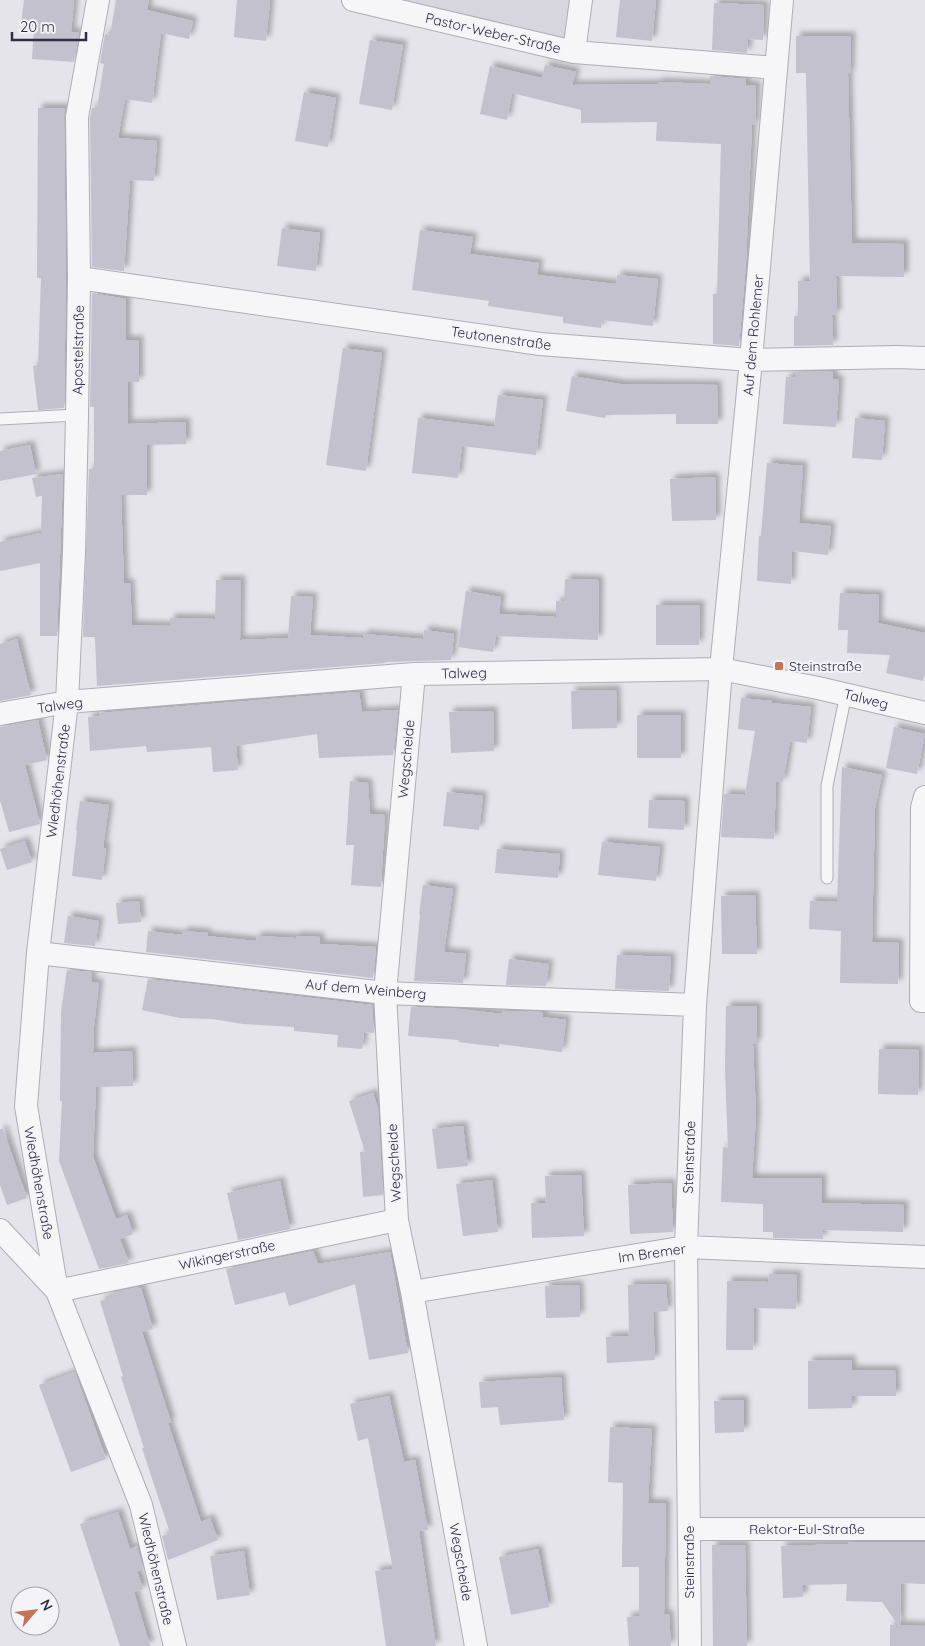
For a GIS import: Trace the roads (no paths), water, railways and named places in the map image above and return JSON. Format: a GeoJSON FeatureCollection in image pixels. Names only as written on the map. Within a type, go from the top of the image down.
{"type":"FeatureCollection","features":[{"type":"Feature","properties":{"kind":"street","name":"Apostelstraße"},"geometry":{"type":"LineString","coordinates":[[67,702],[74,553],[77,415],[79,278],[78,117],[98,0]]}},
{"type":"Feature","properties":{"kind":"street","name":"Pastor-Weber-Straße"},"geometry":{"type":"LineString","coordinates":[[353,0],[574,52],[776,68]]}},
{"type":"Feature","properties":{"kind":"street","name":"Pastor-Weber-Straße"},"geometry":{"type":"LineString","coordinates":[[574,52],[581,0]]}},
{"type":"Feature","properties":{"kind":"street","name":"Auf dem Rohlemer"},"geometry":{"type":"LineString","coordinates":[[721,669],[751,360],[782,0]]}},
{"type":"Feature","properties":{"kind":"street","name":"Teutonenstraße"},"geometry":{"type":"LineString","coordinates":[[79,278],[540,344],[751,360],[925,358]]}},
{"type":"Feature","properties":{"kind":"street","name":"Talweg"},"geometry":{"type":"LineString","coordinates":[[0,714],[67,702],[414,674],[721,669],[846,694],[925,713]]}},
{"type":"Feature","properties":{"kind":"street","name":"Steinstraße"},"geometry":{"type":"LineString","coordinates":[[690,1646],[686,1247],[695,1004],[721,669]]}},
{"type":"Feature","properties":{"kind":"street","name":"Wegscheide"},"geometry":{"type":"LineString","coordinates":[[414,674],[386,993],[397,1220],[412,1292],[476,1646]]}},
{"type":"Feature","properties":{"kind":"street","name":"Wiedhöhenstraße"},"geometry":{"type":"LineString","coordinates":[[67,702],[38,953],[26,1106],[57,1291],[141,1505],[175,1646]]}},
{"type":"Feature","properties":{"kind":"street"},"geometry":{"type":"LineString","coordinates":[[925,797],[922,808],[920,1001],[925,1001]]}},
{"type":"Feature","properties":{"kind":"street","name":"Auf dem Weinberg"},"geometry":{"type":"LineString","coordinates":[[38,953],[386,993],[695,1004]]}},
{"type":"Feature","properties":{"kind":"street","name":"Wikingerstraße"},"geometry":{"type":"LineString","coordinates":[[57,1291],[397,1220]]}},
{"type":"Feature","properties":{"kind":"street"},"geometry":{"type":"LineString","coordinates":[[0,1230],[57,1291]]}},
{"type":"Feature","properties":{"kind":"street","name":"Im Bremer"},"geometry":{"type":"LineString","coordinates":[[412,1292],[686,1247],[925,1257]]}},
{"type":"Feature","properties":{"kind":"street","name":"Rektor-Eul-Straße"},"geometry":{"type":"LineString","coordinates":[[689,1530],[925,1529]]}},
{"type":"Feature","properties":{"kind":"lane"},"geometry":{"type":"LineString","coordinates":[[0,419],[77,415]]}},
{"type":"Feature","properties":{"kind":"lane"},"geometry":{"type":"LineString","coordinates":[[828,878],[827,786],[846,694]]}},
{"type":"Feature","properties":{"kind":"place","name":"Steinstraße"},"geometry":{"type":"Point","coordinates":[779,666]}}]}
